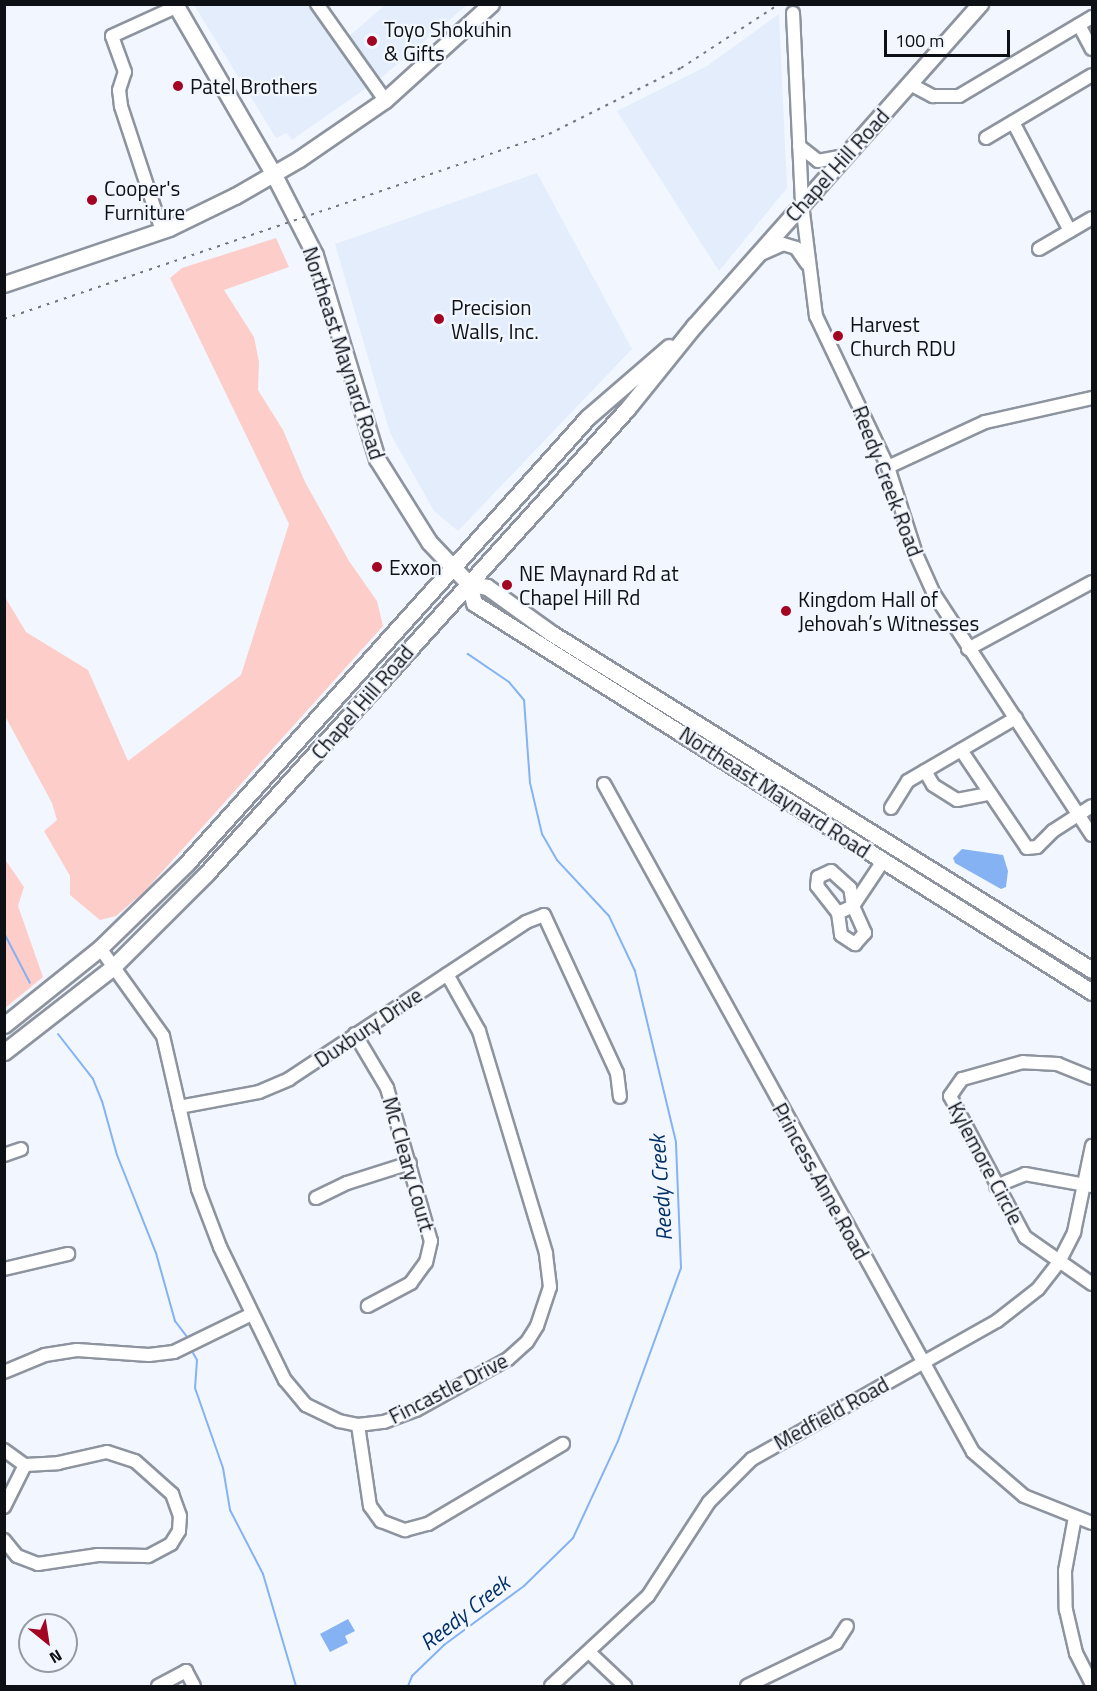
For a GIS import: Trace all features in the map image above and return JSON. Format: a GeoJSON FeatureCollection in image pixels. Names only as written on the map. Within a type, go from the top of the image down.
{"type":"FeatureCollection","features":[{"type":"Feature","properties":{"kind":"main road"},"geometry":{"type":"LineString","coordinates":[[4,284],[162,231],[273,173],[385,100],[491,4]]}},
{"type":"Feature","properties":{"kind":"main road","name":"Chapel Hill Road"},"geometry":{"type":"LineString","coordinates":[[4,1052],[113,966],[207,874],[627,409],[694,326],[980,4]]}},
{"type":"Feature","properties":{"kind":"main road","name":"Northeast Maynard Road"},"geometry":{"type":"LineString","coordinates":[[176,6],[273,173],[315,255],[377,459],[429,542],[469,584],[474,603],[522,636],[1092,992]]}},
{"type":"Feature","properties":{"kind":"main road","name":"Chapel Hill Road"},"geometry":{"type":"LineString","coordinates":[[4,1025],[100,948],[187,863],[588,417],[694,326]]}},
{"type":"Feature","properties":{"kind":"main road","name":"Northeast Maynard Road"},"geometry":{"type":"LineString","coordinates":[[469,584],[487,587],[551,633],[1092,970]]}},
{"type":"Feature","properties":{"kind":"street"},"geometry":{"type":"LineString","coordinates":[[317,4],[385,100]]}},
{"type":"Feature","properties":{"kind":"street"},"geometry":{"type":"LineString","coordinates":[[162,231],[121,106],[119,90],[125,72],[112,36],[176,6]]}},
{"type":"Feature","properties":{"kind":"street","name":"Reedy Creek Road"},"geometry":{"type":"LineString","coordinates":[[793,13],[802,204],[808,266],[820,327],[888,467],[925,577],[968,649],[1092,835]]}},
{"type":"Feature","properties":{"kind":"street"},"geometry":{"type":"LineString","coordinates":[[910,84],[933,96],[958,96],[1092,17]]}},
{"type":"Feature","properties":{"kind":"street"},"geometry":{"type":"LineString","coordinates":[[1079,25],[1092,49]]}},
{"type":"Feature","properties":{"kind":"street"},"geometry":{"type":"LineString","coordinates":[[986,138],[1092,75]]}},
{"type":"Feature","properties":{"kind":"street"},"geometry":{"type":"LineString","coordinates":[[1013,122],[1070,231]]}},
{"type":"Feature","properties":{"kind":"street"},"geometry":{"type":"LineString","coordinates":[[799,146],[818,161],[844,156]]}},
{"type":"Feature","properties":{"kind":"street"},"geometry":{"type":"LineString","coordinates":[[1039,249],[1092,218]]}},
{"type":"Feature","properties":{"kind":"street"},"geometry":{"type":"LineString","coordinates":[[750,262],[783,244],[796,248],[808,266]]}},
{"type":"Feature","properties":{"kind":"street"},"geometry":{"type":"LineString","coordinates":[[888,467],[985,422],[1092,398]]}},
{"type":"Feature","properties":{"kind":"street"},"geometry":{"type":"LineString","coordinates":[[968,649],[1092,582]]}},
{"type":"Feature","properties":{"kind":"street"},"geometry":{"type":"LineString","coordinates":[[891,808],[908,782],[1016,718]]}},
{"type":"Feature","properties":{"kind":"street"},"geometry":{"type":"LineString","coordinates":[[961,750],[1022,845],[1032,849],[1092,806]]}},
{"type":"Feature","properties":{"kind":"street"},"geometry":{"type":"LineString","coordinates":[[925,771],[933,785],[957,800],[988,794]]}},
{"type":"Feature","properties":{"kind":"street","name":"Princess Anne Road"},"geometry":{"type":"LineString","coordinates":[[604,784],[921,1363],[973,1452],[987,1467],[1024,1496],[1092,1523]]}},
{"type":"Feature","properties":{"kind":"street"},"geometry":{"type":"LineString","coordinates":[[838,913],[853,906],[883,861]]}},
{"type":"Feature","properties":{"kind":"street"},"geometry":{"type":"LineString","coordinates":[[823,873],[836,873],[850,888],[853,906],[864,927],[860,942],[845,940],[838,913],[817,886],[823,873]]}},
{"type":"Feature","properties":{"kind":"street","name":"Duxbury Drive"},"geometry":{"type":"LineString","coordinates":[[179,1107],[276,1085],[526,922],[544,915],[618,1073],[620,1096]]}},
{"type":"Feature","properties":{"kind":"street","name":"Fincastle Drive"},"geometry":{"type":"LineString","coordinates":[[100,948],[163,1036],[198,1190],[252,1314],[294,1393],[324,1416],[358,1425],[406,1414],[508,1359],[527,1342],[537,1326],[550,1287],[546,1253],[479,1031],[447,974]]}},
{"type":"Feature","properties":{"kind":"street","name":"Mc Cleary Court"},"geometry":{"type":"LineString","coordinates":[[355,1034],[381,1074],[429,1228],[429,1251],[420,1274],[411,1283],[368,1306]]}},
{"type":"Feature","properties":{"kind":"street","name":"Kylemore Circle"},"geometry":{"type":"LineString","coordinates":[[1092,1078],[1058,1064],[1023,1062],[956,1083],[951,1103],[1025,1237],[1092,1284]]}},
{"type":"Feature","properties":{"kind":"street"},"geometry":{"type":"LineString","coordinates":[[1092,1078],[1092,1091]]}},
{"type":"Feature","properties":{"kind":"street","name":"Medfield Road"},"geometry":{"type":"LineString","coordinates":[[551,1686],[648,1596],[709,1502],[743,1466],[762,1451],[1020,1305],[1059,1262],[1074,1232],[1090,1185],[1092,1146]]}},
{"type":"Feature","properties":{"kind":"street"},"geometry":{"type":"LineString","coordinates":[[4,1155],[21,1149]]}},
{"type":"Feature","properties":{"kind":"street"},"geometry":{"type":"LineString","coordinates":[[316,1198],[347,1183],[410,1163]]}},
{"type":"Feature","properties":{"kind":"street"},"geometry":{"type":"LineString","coordinates":[[996,1186],[1025,1174],[1090,1185]]}},
{"type":"Feature","properties":{"kind":"street"},"geometry":{"type":"LineString","coordinates":[[4,1269],[68,1254]]}},
{"type":"Feature","properties":{"kind":"street"},"geometry":{"type":"LineString","coordinates":[[4,1372],[39,1357],[77,1350],[161,1355],[191,1345],[252,1314]]}},
{"type":"Feature","properties":{"kind":"street"},"geometry":{"type":"LineString","coordinates":[[358,1425],[370,1506],[386,1525],[405,1530],[428,1524],[563,1444]]}},
{"type":"Feature","properties":{"kind":"street"},"geometry":{"type":"LineString","coordinates":[[4,1450],[25,1465],[58,1463],[106,1452],[135,1461],[176,1501],[180,1516],[178,1531],[171,1544],[155,1554],[98,1555],[46,1565],[17,1556],[4,1540]]}},
{"type":"Feature","properties":{"kind":"street"},"geometry":{"type":"LineString","coordinates":[[4,1507],[25,1465]]}},
{"type":"Feature","properties":{"kind":"street"},"geometry":{"type":"LineString","coordinates":[[1075,1517],[1065,1571],[1066,1610],[1076,1653],[1092,1685]]}},
{"type":"Feature","properties":{"kind":"street"},"geometry":{"type":"LineString","coordinates":[[747,1686],[836,1643],[847,1626]]}},
{"type":"Feature","properties":{"kind":"street"},"geometry":{"type":"LineString","coordinates":[[589,1652],[625,1686]]}},
{"type":"Feature","properties":{"kind":"street"},"geometry":{"type":"LineString","coordinates":[[158,1686],[186,1671],[194,1686]]}},
{"type":"Feature","properties":{"kind":"shaded area"},"geometry":{"type":"Polygon","coordinates":[[[194,5],[311,5],[340,44],[385,5],[467,5],[382,77],[292,140],[287,133],[276,138],[194,5]]]}},
{"type":"Feature","properties":{"kind":"shaded area"},"geometry":{"type":"Polygon","coordinates":[[[779,14],[787,188],[719,271],[617,111],[707,66],[779,14]]]}},
{"type":"Feature","properties":{"kind":"shaded area"},"geometry":{"type":"Polygon","coordinates":[[[537,173],[632,349],[458,531],[434,511],[390,433],[335,244],[537,173]]]}},
{"type":"Feature","properties":{"kind":"shaded area"},"geometry":{"type":"Polygon","coordinates":[[[276,238],[289,267],[224,290],[254,337],[259,362],[258,390],[283,430],[305,482],[349,561],[377,601],[383,626],[144,892],[116,916],[100,920],[70,895],[70,876],[44,831],[57,820],[52,803],[5,716],[5,597],[26,632],[88,670],[128,761],[241,675],[289,524],[170,278],[182,268],[276,238]]]}},
{"type":"Feature","properties":{"kind":"shaded area"},"geometry":{"type":"Polygon","coordinates":[[[4,858],[24,887],[18,906],[43,977],[5,1008],[4,858]]]}},
{"type":"Feature","properties":{"kind":"water"},"geometry":{"type":"Polygon","coordinates":[[[962,849],[1003,855],[1008,871],[1006,887],[1001,889],[955,863],[953,858],[962,849]]]}},
{"type":"Feature","properties":{"kind":"water"},"geometry":{"type":"Polygon","coordinates":[[[348,1619],[355,1631],[345,1636],[348,1643],[330,1652],[320,1634],[348,1619]]]}},
{"type":"Feature","properties":{"kind":"waterway","name":"Reedy Creek"},"geometry":{"type":"LineString","coordinates":[[408,1686],[412,1676],[444,1645],[524,1586],[573,1538],[618,1441],[681,1268],[676,1142],[635,971],[609,916],[557,860],[542,834],[530,783],[524,700],[509,682],[468,654]]}},
{"type":"Feature","properties":{"kind":"waterway"},"geometry":{"type":"LineString","coordinates":[[4,933],[30,983]]}},
{"type":"Feature","properties":{"kind":"waterway"},"geometry":{"type":"LineString","coordinates":[[58,1034],[93,1079],[102,1101],[117,1155],[156,1253],[175,1321],[187,1337]]}},
{"type":"Feature","properties":{"kind":"waterway"},"geometry":{"type":"LineString","coordinates":[[193,1353],[197,1360],[195,1388],[223,1468],[230,1510],[263,1574],[296,1686]]}},
{"type":"Feature","properties":{"kind":"railway"},"geometry":{"type":"LineString","coordinates":[[4,319],[549,134],[681,68],[779,4]]}},
{"type":"Feature","properties":{"kind":"place","name":"Toyo Shokuhin & Gifts"},"geometry":{"type":"Point","coordinates":[372,41]}},
{"type":"Feature","properties":{"kind":"place","name":"Patel Brothers"},"geometry":{"type":"Point","coordinates":[178,86]}},
{"type":"Feature","properties":{"kind":"place","name":"Cooper's Furniture"},"geometry":{"type":"Point","coordinates":[92,200]}},
{"type":"Feature","properties":{"kind":"place","name":"Precision Walls, Inc."},"geometry":{"type":"Point","coordinates":[439,319]}},
{"type":"Feature","properties":{"kind":"place","name":"Harvest Church RDU"},"geometry":{"type":"Point","coordinates":[838,336]}},
{"type":"Feature","properties":{"kind":"place","name":"Exxon"},"geometry":{"type":"Point","coordinates":[377,567]}},
{"type":"Feature","properties":{"kind":"place","name":"NE Maynard Rd at Chapel Hill Rd"},"geometry":{"type":"Point","coordinates":[507,585]}},
{"type":"Feature","properties":{"kind":"place","name":"Kingdom Hall of Jehovah’s Witnesses"},"geometry":{"type":"Point","coordinates":[786,611]}}]}
